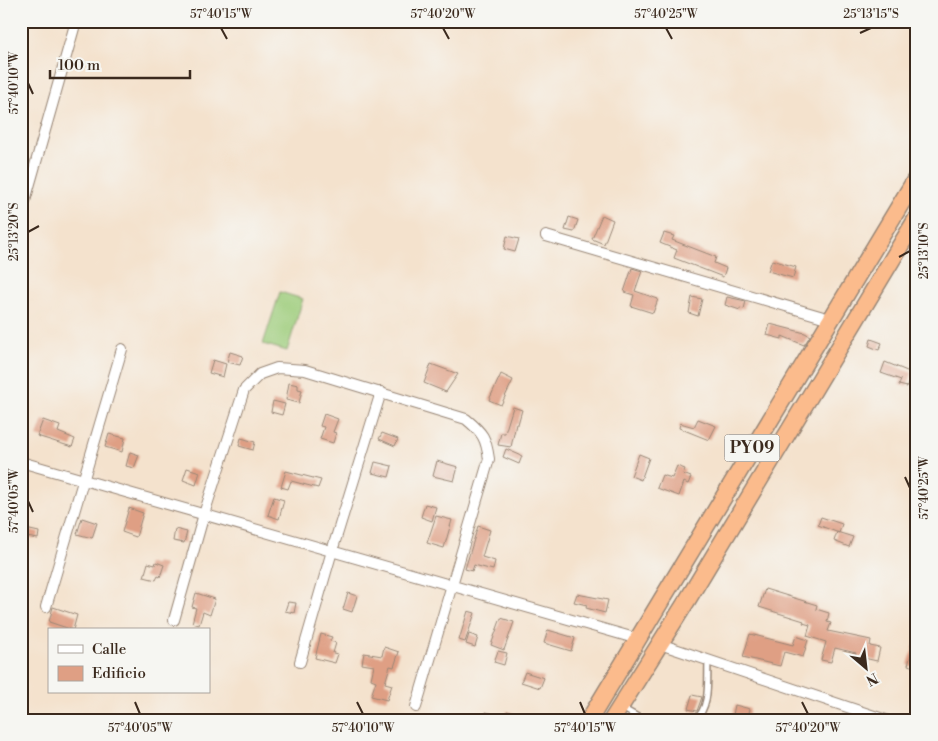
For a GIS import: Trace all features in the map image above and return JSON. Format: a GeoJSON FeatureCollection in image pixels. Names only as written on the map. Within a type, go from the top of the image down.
{"type":"FeatureCollection","features":[{"type":"Feature","properties":{"kind":"highway","name":"PY09"},"geometry":{"type":"LineString","coordinates":[[589,720],[917,177]]}},
{"type":"Feature","properties":{"kind":"highway","name":"PY09"},"geometry":{"type":"LineString","coordinates":[[616,714],[917,218]]}},
{"type":"Feature","properties":{"kind":"street"},"geometry":{"type":"LineString","coordinates":[[21,216],[76,21]]}},
{"type":"Feature","properties":{"kind":"street"},"geometry":{"type":"LineString","coordinates":[[546,236],[830,319]]}},
{"type":"Feature","properties":{"kind":"street"},"geometry":{"type":"LineString","coordinates":[[46,606],[122,349]]}},
{"type":"Feature","properties":{"kind":"street"},"geometry":{"type":"LineString","coordinates":[[174,620],[204,514],[244,390],[260,374],[277,368],[304,370],[466,419],[480,431],[487,445],[489,460],[416,707]]}},
{"type":"Feature","properties":{"kind":"street"},"geometry":{"type":"LineString","coordinates":[[300,662],[381,392]]}},
{"type":"Feature","properties":{"kind":"street"},"geometry":{"type":"LineString","coordinates":[[21,462],[638,638]]}},
{"type":"Feature","properties":{"kind":"street"},"geometry":{"type":"LineString","coordinates":[[660,644],[883,719]]}},
{"type":"Feature","properties":{"kind":"lane"},"geometry":{"type":"LineString","coordinates":[[695,720],[701,715],[706,698],[708,661]]}},
{"type":"Feature","properties":{"kind":"lane"},"geometry":{"type":"LineString","coordinates":[[616,714],[643,720]]}},
{"type":"Feature","properties":{"kind":"green space"},"geometry":{"type":"Polygon","coordinates":[[[280,292],[303,299],[287,351],[263,344],[280,292]]]}},
{"type":"Feature","properties":{"kind":"building"},"geometry":{"type":"Polygon","coordinates":[[[602,215],[613,220],[604,244],[592,239],[602,215]]]}},
{"type":"Feature","properties":{"kind":"building"},"geometry":{"type":"Polygon","coordinates":[[[569,217],[578,220],[574,232],[565,230],[569,217]]]}},
{"type":"Feature","properties":{"kind":"building"},"geometry":{"type":"Polygon","coordinates":[[[664,233],[674,236],[672,240],[716,257],[714,263],[726,268],[723,277],[674,258],[677,250],[660,243],[664,233]]]}},
{"type":"Feature","properties":{"kind":"building"},"geometry":{"type":"Polygon","coordinates":[[[507,236],[519,239],[515,252],[504,249],[507,236]]]}},
{"type":"Feature","properties":{"kind":"building"},"geometry":{"type":"Polygon","coordinates":[[[772,260],[796,267],[793,278],[768,271],[772,260]]]}},
{"type":"Feature","properties":{"kind":"building"},"geometry":{"type":"Polygon","coordinates":[[[632,268],[642,271],[635,291],[658,299],[653,313],[631,306],[634,295],[624,292],[632,268]]]}},
{"type":"Feature","properties":{"kind":"building"},"geometry":{"type":"Polygon","coordinates":[[[692,297],[702,299],[698,316],[689,313],[692,297]]]}},
{"type":"Feature","properties":{"kind":"building"},"geometry":{"type":"Polygon","coordinates":[[[727,297],[746,301],[744,309],[740,308],[740,310],[725,305],[727,297]]]}},
{"type":"Feature","properties":{"kind":"building"},"geometry":{"type":"Polygon","coordinates":[[[770,324],[810,336],[804,345],[782,336],[782,339],[767,335],[770,324]]]}},
{"type":"Feature","properties":{"kind":"building"},"geometry":{"type":"Polygon","coordinates":[[[871,339],[882,343],[879,350],[869,346],[871,339]]]}},
{"type":"Feature","properties":{"kind":"building"},"geometry":{"type":"Polygon","coordinates":[[[230,352],[243,356],[240,365],[227,362],[230,352]]]}},
{"type":"Feature","properties":{"kind":"building"},"geometry":{"type":"Polygon","coordinates":[[[213,360],[226,364],[223,377],[209,373],[213,360]]]}},
{"type":"Feature","properties":{"kind":"building"},"geometry":{"type":"Polygon","coordinates":[[[885,362],[912,373],[907,387],[899,385],[901,380],[881,373],[885,362]]]}},
{"type":"Feature","properties":{"kind":"building"},"geometry":{"type":"Polygon","coordinates":[[[431,364],[458,374],[446,392],[424,383],[431,364]]]}},
{"type":"Feature","properties":{"kind":"building"},"geometry":{"type":"Polygon","coordinates":[[[501,374],[513,380],[501,405],[489,400],[501,374]]]}},
{"type":"Feature","properties":{"kind":"building"},"geometry":{"type":"Polygon","coordinates":[[[289,383],[298,385],[298,389],[302,390],[299,403],[286,400],[289,383]]]}},
{"type":"Feature","properties":{"kind":"building"},"geometry":{"type":"Polygon","coordinates":[[[273,401],[285,404],[282,415],[271,412],[273,401]]]}},
{"type":"Feature","properties":{"kind":"building"},"geometry":{"type":"Polygon","coordinates":[[[513,407],[522,410],[518,424],[516,424],[511,447],[498,445],[501,433],[505,433],[513,407]]]}},
{"type":"Feature","properties":{"kind":"building"},"geometry":{"type":"Polygon","coordinates":[[[324,414],[338,419],[333,432],[336,433],[333,443],[320,439],[324,427],[320,426],[324,414]]]}},
{"type":"Feature","properties":{"kind":"building"},"geometry":{"type":"Polygon","coordinates":[[[698,419],[716,426],[709,440],[679,428],[680,423],[694,427],[698,419]]]}},
{"type":"Feature","properties":{"kind":"building"},"geometry":{"type":"Polygon","coordinates":[[[43,420],[60,426],[58,432],[75,439],[72,447],[37,436],[43,420]]]}},
{"type":"Feature","properties":{"kind":"building"},"geometry":{"type":"Polygon","coordinates":[[[382,433],[398,439],[395,446],[379,439],[382,433]]]}},
{"type":"Feature","properties":{"kind":"building"},"geometry":{"type":"Polygon","coordinates":[[[109,434],[125,438],[122,452],[105,447],[109,434]]]}},
{"type":"Feature","properties":{"kind":"building"},"geometry":{"type":"Polygon","coordinates":[[[241,438],[255,442],[253,450],[239,446],[241,438]]]}},
{"type":"Feature","properties":{"kind":"building"},"geometry":{"type":"Polygon","coordinates":[[[506,449],[522,456],[519,464],[503,457],[506,449]]]}},
{"type":"Feature","properties":{"kind":"building"},"geometry":{"type":"Polygon","coordinates":[[[130,452],[139,455],[134,468],[126,466],[130,452]]]}},
{"type":"Feature","properties":{"kind":"building"},"geometry":{"type":"Polygon","coordinates":[[[639,454],[649,458],[641,480],[631,476],[639,454]]]}},
{"type":"Feature","properties":{"kind":"building"},"geometry":{"type":"Polygon","coordinates":[[[437,461],[458,467],[454,481],[433,476],[437,461]]]}},
{"type":"Feature","properties":{"kind":"building"},"geometry":{"type":"Polygon","coordinates":[[[375,462],[392,466],[389,477],[372,473],[375,462]]]}},
{"type":"Feature","properties":{"kind":"building"},"geometry":{"type":"Polygon","coordinates":[[[677,466],[685,469],[683,474],[691,477],[688,484],[684,482],[679,496],[657,488],[662,475],[672,478],[677,466]]]}},
{"type":"Feature","properties":{"kind":"building"},"geometry":{"type":"Polygon","coordinates":[[[187,468],[200,472],[196,485],[183,480],[187,468]]]}},
{"type":"Feature","properties":{"kind":"building"},"geometry":{"type":"Polygon","coordinates":[[[286,471],[321,480],[318,488],[291,481],[288,489],[281,487],[286,471]]]}},
{"type":"Feature","properties":{"kind":"building"},"geometry":{"type":"Polygon","coordinates":[[[274,497],[284,500],[279,519],[268,515],[274,497]]]}},
{"type":"Feature","properties":{"kind":"building"},"geometry":{"type":"Polygon","coordinates":[[[425,504],[436,507],[432,521],[421,517],[425,504]]]}},
{"type":"Feature","properties":{"kind":"building"},"geometry":{"type":"Polygon","coordinates":[[[129,508],[143,513],[136,537],[122,532],[129,508]]]}},
{"type":"Feature","properties":{"kind":"building"},"geometry":{"type":"Polygon","coordinates":[[[436,516],[452,520],[444,548],[427,543],[436,516]]]}},
{"type":"Feature","properties":{"kind":"building"},"geometry":{"type":"Polygon","coordinates":[[[821,517],[842,524],[839,533],[818,525],[821,517]]]}},
{"type":"Feature","properties":{"kind":"building"},"geometry":{"type":"Polygon","coordinates":[[[82,518],[97,523],[92,538],[77,534],[82,518]]]}},
{"type":"Feature","properties":{"kind":"building"},"geometry":{"type":"Polygon","coordinates":[[[478,526],[490,530],[482,557],[495,561],[493,570],[474,565],[472,571],[465,569],[478,526]]]}},
{"type":"Feature","properties":{"kind":"building"},"geometry":{"type":"Polygon","coordinates":[[[21,528],[39,532],[38,539],[21,536],[21,528]]]}},
{"type":"Feature","properties":{"kind":"building"},"geometry":{"type":"Polygon","coordinates":[[[175,529],[187,532],[184,543],[173,541],[175,529]]]}},
{"type":"Feature","properties":{"kind":"building"},"geometry":{"type":"Polygon","coordinates":[[[837,532],[853,537],[849,547],[834,541],[837,532]]]}},
{"type":"Feature","properties":{"kind":"building"},"geometry":{"type":"Polygon","coordinates":[[[156,562],[164,565],[160,577],[158,576],[156,580],[144,577],[148,563],[155,565],[156,562]]]}},
{"type":"Feature","properties":{"kind":"building"},"geometry":{"type":"Polygon","coordinates":[[[765,589],[817,605],[816,609],[829,613],[827,622],[831,623],[828,631],[871,640],[870,646],[880,648],[877,661],[855,656],[856,653],[835,648],[831,662],[821,660],[826,642],[807,636],[810,625],[803,623],[804,621],[759,607],[765,589]]]}},
{"type":"Feature","properties":{"kind":"building"},"geometry":{"type":"Polygon","coordinates":[[[196,593],[215,599],[210,615],[203,612],[199,625],[192,623],[196,608],[192,607],[196,593]]]}},
{"type":"Feature","properties":{"kind":"building"},"geometry":{"type":"Polygon","coordinates":[[[348,593],[357,596],[352,612],[343,609],[348,593]]]}},
{"type":"Feature","properties":{"kind":"building"},"geometry":{"type":"Polygon","coordinates":[[[577,594],[608,600],[605,613],[586,608],[587,605],[574,602],[577,594]]]}},
{"type":"Feature","properties":{"kind":"building"},"geometry":{"type":"Polygon","coordinates":[[[288,602],[296,603],[294,613],[285,611],[288,602]]]}},
{"type":"Feature","properties":{"kind":"building"},"geometry":{"type":"Polygon","coordinates":[[[53,607],[77,615],[74,628],[67,628],[49,622],[53,607]]]}},
{"type":"Feature","properties":{"kind":"building"},"geometry":{"type":"Polygon","coordinates":[[[468,611],[475,613],[465,642],[459,640],[468,611]]]}},
{"type":"Feature","properties":{"kind":"building"},"geometry":{"type":"Polygon","coordinates":[[[501,618],[514,622],[504,650],[491,645],[501,618]]]}},
{"type":"Feature","properties":{"kind":"building"},"geometry":{"type":"Polygon","coordinates":[[[548,630],[575,638],[571,651],[544,643],[548,630]]]}},
{"type":"Feature","properties":{"kind":"building"},"geometry":{"type":"Polygon","coordinates":[[[321,634],[332,637],[330,641],[336,643],[333,653],[338,654],[335,663],[315,658],[321,634]]]}},
{"type":"Feature","properties":{"kind":"building"},"geometry":{"type":"Polygon","coordinates":[[[469,634],[478,637],[475,647],[466,644],[469,634]]]}},
{"type":"Feature","properties":{"kind":"building"},"geometry":{"type":"Polygon","coordinates":[[[750,634],[793,645],[796,636],[808,640],[803,657],[784,652],[780,666],[743,657],[750,634]]]}},
{"type":"Feature","properties":{"kind":"building"},"geometry":{"type":"Polygon","coordinates":[[[915,642],[917,642],[917,668],[908,665],[915,642]]]}},
{"type":"Feature","properties":{"kind":"building"},"geometry":{"type":"Polygon","coordinates":[[[384,647],[399,652],[394,667],[390,666],[385,683],[392,685],[387,700],[371,696],[376,681],[371,679],[374,666],[362,664],[364,653],[382,656],[384,647]]]}},
{"type":"Feature","properties":{"kind":"building"},"geometry":{"type":"Polygon","coordinates":[[[498,651],[507,653],[504,665],[494,662],[498,651]]]}},
{"type":"Feature","properties":{"kind":"building"},"geometry":{"type":"Polygon","coordinates":[[[525,672],[544,678],[540,688],[521,682],[525,672]]]}},
{"type":"Feature","properties":{"kind":"building"},"geometry":{"type":"Polygon","coordinates":[[[692,695],[702,697],[697,711],[688,709],[692,695]]]}},
{"type":"Feature","properties":{"kind":"building"},"geometry":{"type":"Polygon","coordinates":[[[735,705],[750,709],[747,720],[732,720],[735,705]]]}},
{"type":"Feature","properties":{"kind":"building"},"geometry":{"type":"Polygon","coordinates":[[[507,711],[529,718],[529,720],[484,720],[486,712],[506,717],[507,711]]]}}]}
